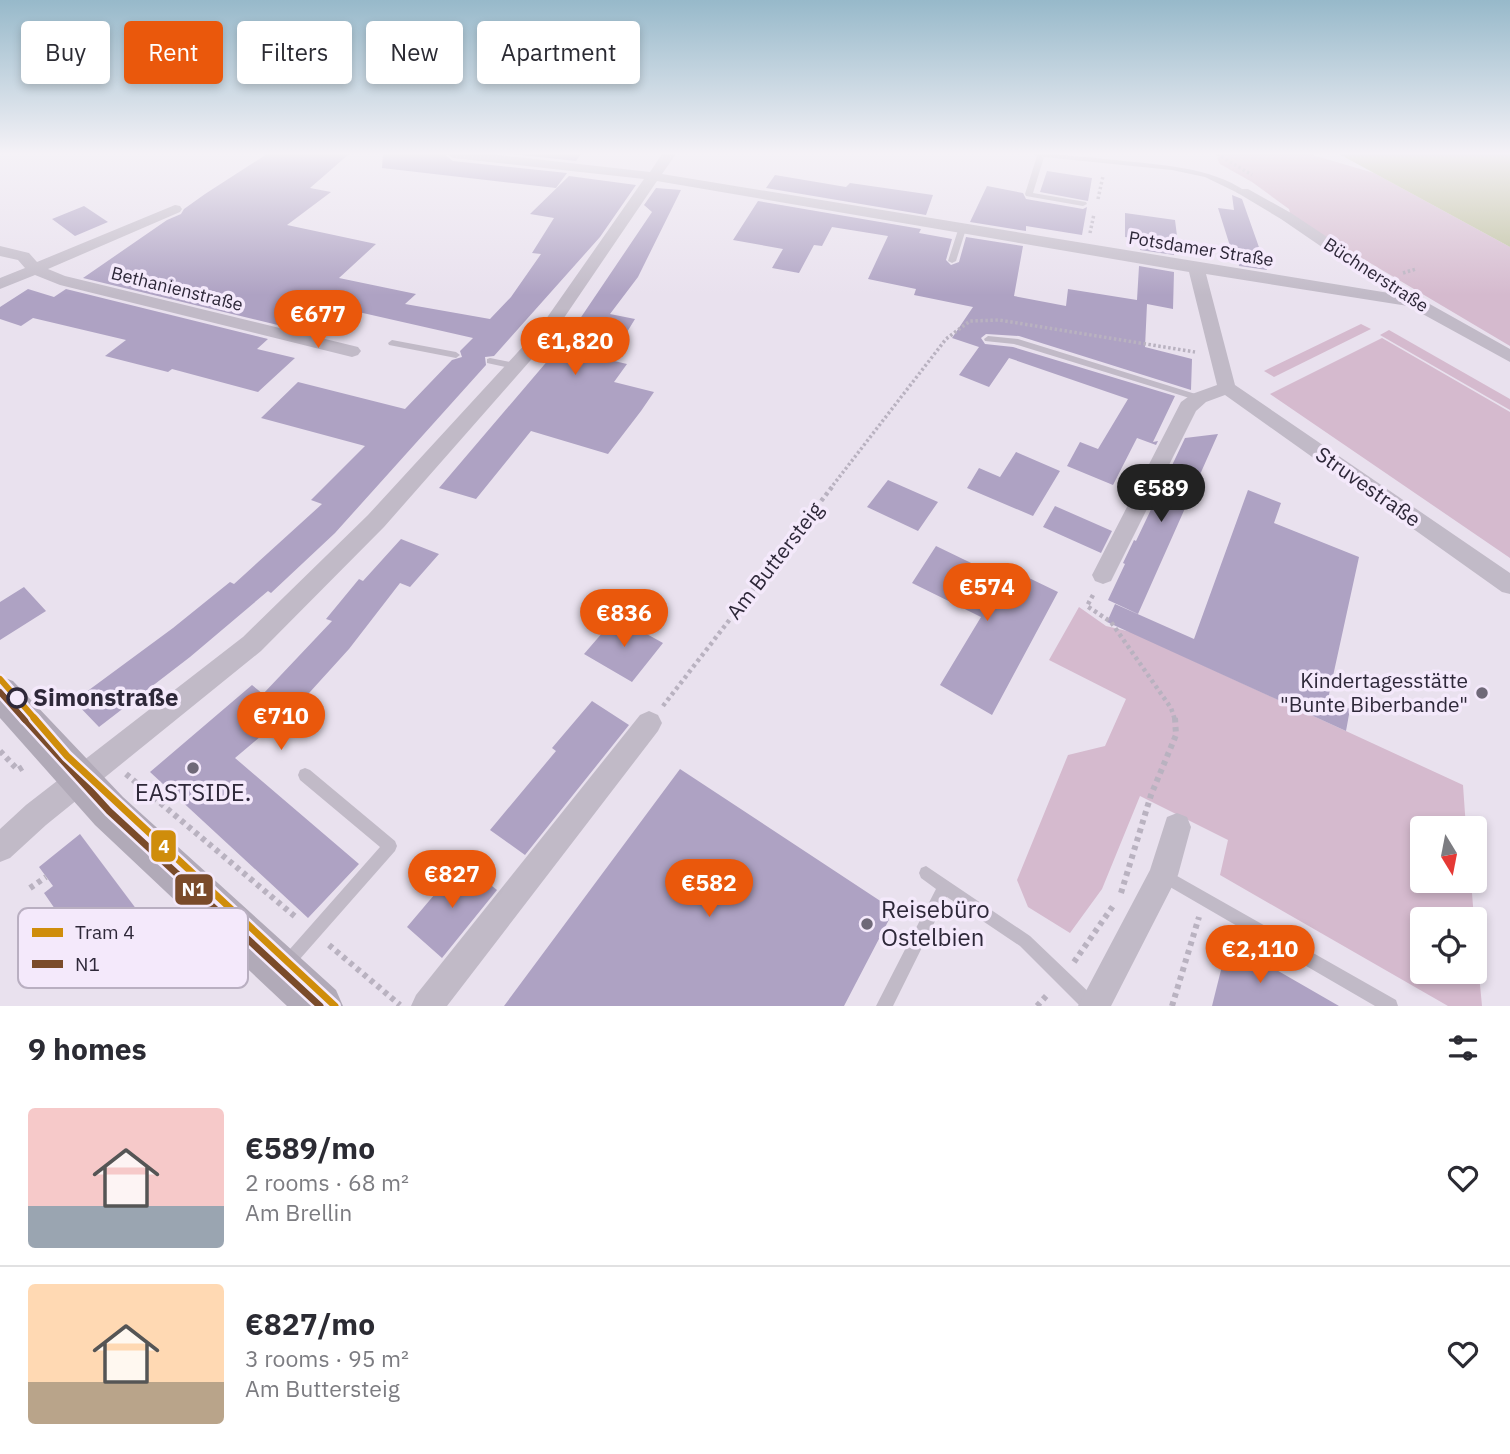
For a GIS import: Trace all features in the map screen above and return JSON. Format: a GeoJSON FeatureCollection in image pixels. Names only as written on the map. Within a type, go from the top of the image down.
{"type":"FeatureCollection","features":[{"type":"Feature","properties":{"kind":"main road"},"geometry":{"type":"LineString","coordinates":[[0,692],[80,781],[214,908]]}},
{"type":"Feature","properties":{"kind":"main road"},"geometry":{"type":"LineString","coordinates":[[248,940],[320,1006]]}},
{"type":"Feature","properties":{"kind":"street"},"geometry":{"type":"LineString","coordinates":[[0,848],[36,814],[252,644],[376,521],[502,364],[545,332],[635,201]]}},
{"type":"Feature","properties":{"kind":"street","name":"Potsdamer Straße"},"geometry":{"type":"LineString","coordinates":[[798,201],[1413,302]]}},
{"type":"Feature","properties":{"kind":"street","name":"Büchnerstraße"},"geometry":{"type":"LineString","coordinates":[[1259,201],[1286,216],[1413,302],[1510,356]]}},
{"type":"Feature","properties":{"kind":"street"},"geometry":{"type":"LineString","coordinates":[[0,284],[175,208]]}},
{"type":"Feature","properties":{"kind":"street","name":"Bethanienstraße"},"geometry":{"type":"LineString","coordinates":[[0,251],[23,256],[34,269],[60,280],[352,351]]}},
{"type":"Feature","properties":{"kind":"street"},"geometry":{"type":"LineString","coordinates":[[1104,575],[1188,407],[1199,398],[1227,388],[1196,268]]}},
{"type":"Feature","properties":{"kind":"street","name":"Struvestraße"},"geometry":{"type":"LineString","coordinates":[[1227,388],[1510,585]]}},
{"type":"Feature","properties":{"kind":"street"},"geometry":{"type":"LineString","coordinates":[[427,1006],[649,723]]}},
{"type":"Feature","properties":{"kind":"street"},"geometry":{"type":"LineString","coordinates":[[1093,1006],[1163,875],[1177,827]]}},
{"type":"Feature","properties":{"kind":"lane"},"geometry":{"type":"LineString","coordinates":[[1067,201],[1083,204]]}},
{"type":"Feature","properties":{"kind":"lane"},"geometry":{"type":"LineString","coordinates":[[952,261],[962,229]]}},
{"type":"Feature","properties":{"kind":"lane"},"geometry":{"type":"LineString","coordinates":[[988,339],[1015,341],[1199,398]]}},
{"type":"Feature","properties":{"kind":"lane"},"geometry":{"type":"LineString","coordinates":[[392,343],[456,355]]}},
{"type":"Feature","properties":{"kind":"lane"},"geometry":{"type":"LineString","coordinates":[[281,971],[390,846],[305,775]]}},
{"type":"Feature","properties":{"kind":"lane"},"geometry":{"type":"LineString","coordinates":[[926,873],[1025,941],[1093,1006]]}},
{"type":"Feature","properties":{"kind":"lane"},"geometry":{"type":"LineString","coordinates":[[1163,875],[1390,1006]]}},
{"type":"Feature","properties":{"kind":"lane"},"geometry":{"type":"LineString","coordinates":[[884,1006],[945,886]]}},
{"type":"Feature","properties":{"kind":"path"},"geometry":{"type":"LineString","coordinates":[[1400,274],[1416,269]]}},
{"type":"Feature","properties":{"kind":"path","name":"Am Buttersteig"},"geometry":{"type":"LineString","coordinates":[[649,723],[946,340],[962,323],[972,318],[991,319],[1220,356]]}},
{"type":"Feature","properties":{"kind":"path"},"geometry":{"type":"LineString","coordinates":[[1097,930],[1119,898],[1151,795],[1176,734],[1176,722],[1171,708],[1111,622],[1087,606],[1104,575]]}},
{"type":"Feature","properties":{"kind":"path"},"geometry":{"type":"LineString","coordinates":[[30,888],[46,877]]}},
{"type":"Feature","properties":{"kind":"path"},"geometry":{"type":"LineString","coordinates":[[1172,1006],[1204,900]]}},
{"type":"Feature","properties":{"kind":"shaded area"},"geometry":{"type":"Polygon","coordinates":[[[1278,201],[1425,201],[1510,247],[1510,346],[1291,216],[1289,209],[1278,201]]]}},
{"type":"Feature","properties":{"kind":"shaded area"},"geometry":{"type":"Polygon","coordinates":[[[1425,201],[1510,201],[1510,247],[1425,201]]]}},
{"type":"Feature","properties":{"kind":"shaded area"},"geometry":{"type":"Polygon","coordinates":[[[1361,324],[1371,329],[1274,377],[1264,371],[1361,324]]]}},
{"type":"Feature","properties":{"kind":"shaded area"},"geometry":{"type":"Polygon","coordinates":[[[1389,330],[1510,399],[1510,410],[1380,335],[1389,330]]]}},
{"type":"Feature","properties":{"kind":"shaded area"},"geometry":{"type":"Polygon","coordinates":[[[1382,338],[1510,412],[1510,558],[1270,394],[1382,338]]]}},
{"type":"Feature","properties":{"kind":"shaded area"},"geometry":{"type":"Polygon","coordinates":[[[1079,607],[1106,626],[1131,632],[1463,785],[1465,816],[1410,816],[1410,893],[1472,893],[1473,907],[1410,907],[1410,984],[1480,984],[1482,1006],[1448,1006],[1220,875],[1228,840],[1140,796],[1102,889],[1070,933],[1028,907],[1017,880],[1068,755],[1105,746],[1126,699],[1049,660],[1079,607]]]}},
{"type":"Feature","properties":{"kind":"building"},"geometry":{"type":"Polygon","coordinates":[[[195,201],[319,201],[287,225],[376,244],[339,278],[416,294],[405,304],[490,319],[511,297],[541,254],[532,253],[554,218],[530,214],[543,201],[625,201],[600,237],[494,356],[485,357],[486,365],[335,533],[271,593],[268,591],[190,657],[99,727],[74,701],[230,582],[234,584],[322,504],[311,500],[365,446],[261,418],[298,382],[405,409],[452,360],[462,357],[460,351],[473,338],[310,301],[282,326],[83,278],[167,220],[181,214],[195,201]]]}},
{"type":"Feature","properties":{"kind":"building"},"geometry":{"type":"Polygon","coordinates":[[[647,201],[676,201],[638,277],[610,314],[635,319],[610,360],[627,364],[614,382],[654,392],[641,411],[608,454],[531,431],[476,499],[439,488],[567,338],[652,212],[644,205],[647,201]]]}},
{"type":"Feature","properties":{"kind":"building"},"geometry":{"type":"Polygon","coordinates":[[[758,201],[921,229],[919,233],[952,239],[946,260],[951,265],[959,262],[966,237],[1023,246],[1014,296],[1066,306],[1068,289],[1137,300],[1139,266],[1174,272],[1173,309],[1147,304],[1145,347],[1192,359],[1191,390],[1019,336],[986,334],[981,338],[985,344],[1013,347],[1175,396],[1153,442],[1158,441],[1156,445],[1137,438],[1113,485],[1067,466],[1080,442],[1098,449],[1128,399],[1009,358],[989,387],[959,375],[979,347],[952,338],[973,307],[914,295],[916,289],[868,279],[888,236],[832,227],[822,246],[814,245],[799,273],[772,268],[783,249],[733,240],[758,201]]]}},
{"type":"Feature","properties":{"kind":"building"},"geometry":{"type":"Polygon","coordinates":[[[843,201],[931,201],[926,215],[843,201]]]}},
{"type":"Feature","properties":{"kind":"building"},"geometry":{"type":"Polygon","coordinates":[[[980,201],[1037,201],[1083,209],[1087,207],[1082,235],[1026,226],[1026,231],[970,222],[980,201]]]}},
{"type":"Feature","properties":{"kind":"building"},"geometry":{"type":"Polygon","coordinates":[[[1233,201],[1243,201],[1267,270],[1239,266],[1237,247],[1230,246],[1218,208],[1234,210],[1233,201]]]}},
{"type":"Feature","properties":{"kind":"building"},"geometry":{"type":"Polygon","coordinates":[[[84,206],[108,222],[75,236],[52,219],[84,206]]]}},
{"type":"Feature","properties":{"kind":"building"},"geometry":{"type":"Polygon","coordinates":[[[1125,213],[1175,220],[1178,244],[1174,244],[1174,255],[1140,250],[1141,239],[1125,237],[1125,213]]]}},
{"type":"Feature","properties":{"kind":"building"},"geometry":{"type":"Polygon","coordinates":[[[28,289],[54,297],[66,289],[268,339],[257,349],[295,358],[258,392],[172,369],[168,372],[105,356],[126,340],[33,318],[21,326],[0,319],[0,307],[28,289]]]}},
{"type":"Feature","properties":{"kind":"building"},"geometry":{"type":"Polygon","coordinates":[[[1218,434],[1138,614],[1108,600],[1125,564],[1123,563],[1185,438],[1218,434]]]}},
{"type":"Feature","properties":{"kind":"building"},"geometry":{"type":"Polygon","coordinates":[[[1016,452],[1060,471],[1033,516],[967,488],[979,468],[1000,477],[1016,452]]]}},
{"type":"Feature","properties":{"kind":"building"},"geometry":{"type":"Polygon","coordinates":[[[888,480],[938,502],[918,531],[867,507],[888,480]]]}},
{"type":"Feature","properties":{"kind":"building"},"geometry":{"type":"Polygon","coordinates":[[[1248,490],[1281,503],[1274,523],[1359,557],[1328,699],[1350,709],[1346,731],[1107,622],[1115,604],[1194,639],[1248,490]]]}},
{"type":"Feature","properties":{"kind":"building"},"geometry":{"type":"Polygon","coordinates":[[[1055,506],[1112,531],[1101,553],[1043,527],[1055,506]]]}},
{"type":"Feature","properties":{"kind":"building"},"geometry":{"type":"Polygon","coordinates":[[[401,539],[439,554],[410,587],[400,583],[349,649],[300,703],[235,758],[359,864],[308,918],[150,772],[252,685],[263,694],[332,621],[326,619],[359,579],[363,581],[401,539]]]}},
{"type":"Feature","properties":{"kind":"building"},"geometry":{"type":"Polygon","coordinates":[[[936,546],[996,575],[1002,565],[1058,592],[992,715],[940,685],[981,617],[912,583],[936,546]]]}},
{"type":"Feature","properties":{"kind":"building"},"geometry":{"type":"Polygon","coordinates":[[[24,587],[46,611],[0,640],[0,602],[24,587]]]}},
{"type":"Feature","properties":{"kind":"building"},"geometry":{"type":"Polygon","coordinates":[[[616,617],[663,643],[632,682],[584,654],[616,617]]]}},
{"type":"Feature","properties":{"kind":"building"},"geometry":{"type":"Polygon","coordinates":[[[592,701],[629,725],[525,855],[490,830],[556,751],[552,748],[592,701]]]}},
{"type":"Feature","properties":{"kind":"building"},"geometry":{"type":"Polygon","coordinates":[[[680,769],[894,910],[844,1006],[504,1006],[680,769]]]}},
{"type":"Feature","properties":{"kind":"building"},"geometry":{"type":"Polygon","coordinates":[[[80,834],[136,908],[54,908],[44,893],[53,886],[39,867],[80,834]]]}},
{"type":"Feature","properties":{"kind":"building"},"geometry":{"type":"Polygon","coordinates":[[[462,862],[497,890],[442,958],[407,927],[462,862]]]}},
{"type":"Feature","properties":{"kind":"building"},"geometry":{"type":"Polygon","coordinates":[[[1228,942],[1339,1006],[1212,1006],[1228,942]]]}},
{"type":"Feature","properties":{"kind":"tram line","name":"4"},"geometry":{"type":"LineString","coordinates":[[0,679],[67,756],[230,908]]}},
{"type":"Feature","properties":{"kind":"tram line","name":"4"},"geometry":{"type":"LineString","coordinates":[[248,925],[335,1006]]}},
{"type":"Feature","properties":{"kind":"transit line","name":"N1"},"geometry":{"type":"LineString","coordinates":[[0,692],[109,811],[214,908]]}},
{"type":"Feature","properties":{"kind":"transit line","name":"N1"},"geometry":{"type":"LineString","coordinates":[[248,939],[320,1006]]}},
{"type":"Feature","properties":{"kind":"place","name":"Kindertagesstätte \"Bunte Biberbande\""},"geometry":{"type":"Point","coordinates":[1482,693]}},
{"type":"Feature","properties":{"kind":"place","name":"Simonstraße"},"geometry":{"type":"Point","coordinates":[17,698]}},
{"type":"Feature","properties":{"kind":"place","name":"EASTSIDE."},"geometry":{"type":"Point","coordinates":[193,768]}},
{"type":"Feature","properties":{"kind":"place","name":"Reisebüro Ostelbien"},"geometry":{"type":"Point","coordinates":[867,924]}}]}
